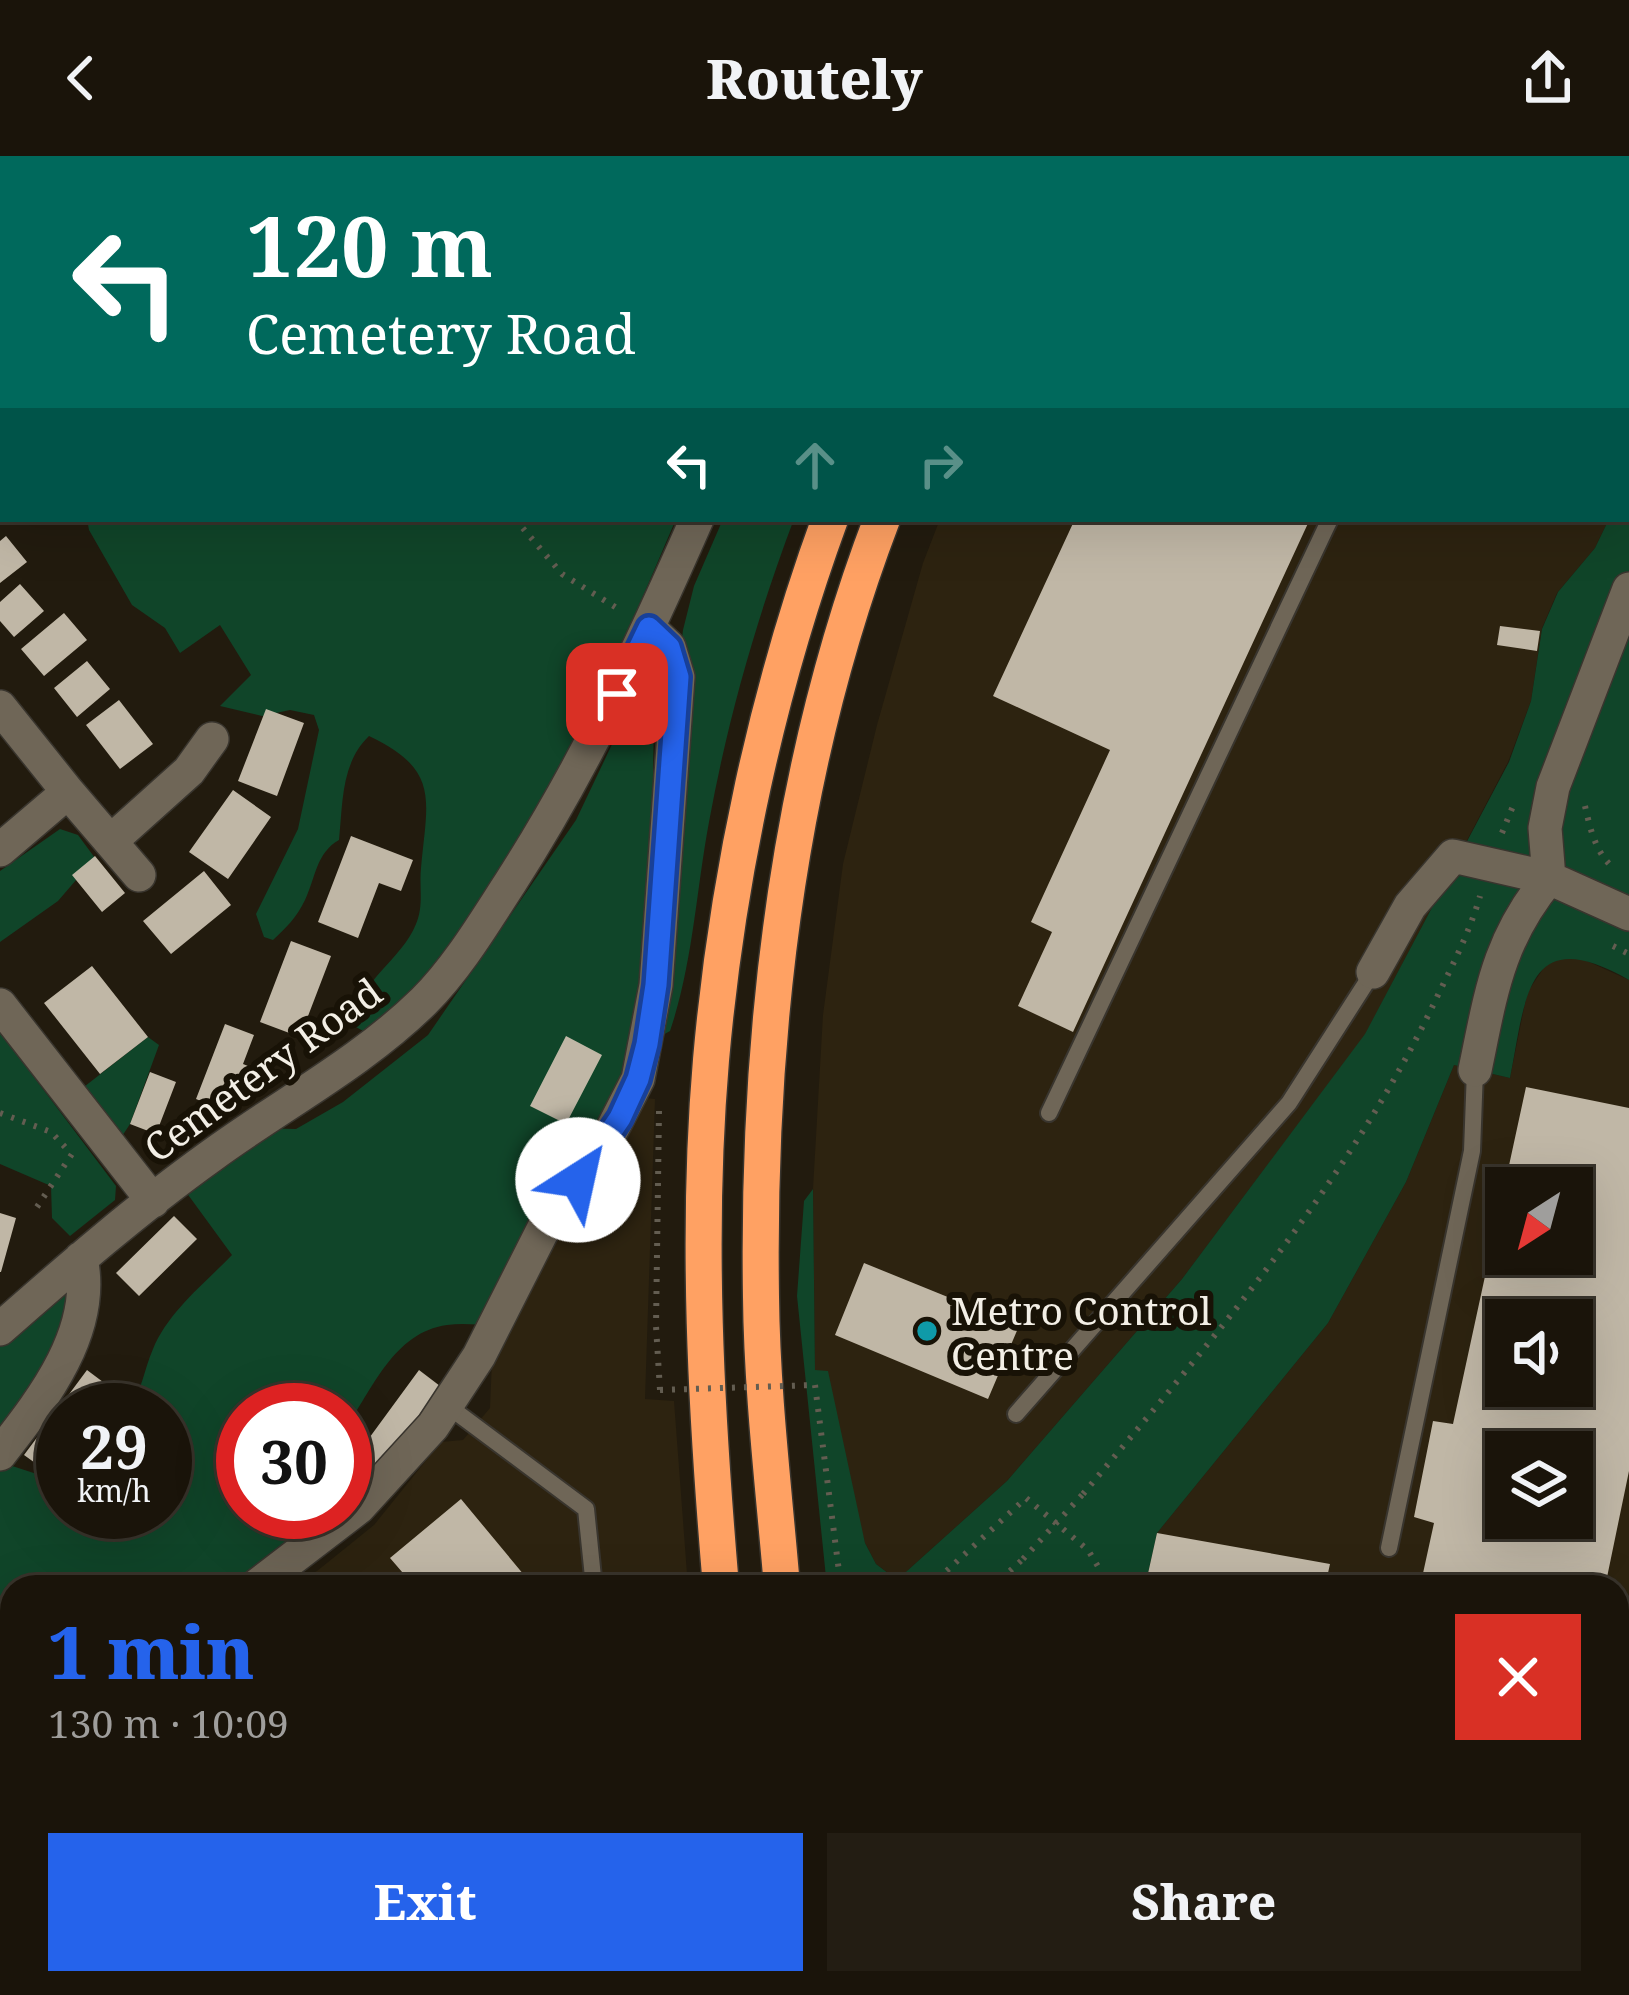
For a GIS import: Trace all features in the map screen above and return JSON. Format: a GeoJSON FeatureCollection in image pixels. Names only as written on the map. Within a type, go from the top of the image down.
{"type":"FeatureCollection","features":[{"type":"Feature","properties":{"kind":"highway"},"geometry":{"type":"LineString","coordinates":[[721,1575],[707,1426],[705,1197],[711,1061],[727,933],[752,800],[787,655],[829,522]]}},
{"type":"Feature","properties":{"kind":"highway"},"geometry":{"type":"LineString","coordinates":[[781,1575],[760,1299],[766,1076],[775,970],[790,868],[826,694],[881,522]]}},
{"type":"Feature","properties":{"kind":"street","name":"Cemetery Road"},"geometry":{"type":"LineString","coordinates":[[0,1329],[207,1158],[360,1055],[425,1000],[449,972],[562,796],[649,628],[696,522]]}},
{"type":"Feature","properties":{"kind":"street"},"geometry":{"type":"LineString","coordinates":[[1475,1070],[1502,953],[1515,923],[1549,878],[1545,828],[1552,788],[1629,589]]}},
{"type":"Feature","properties":{"kind":"street"},"geometry":{"type":"LineString","coordinates":[[271,1575],[358,1508],[448,1406],[479,1356],[554,1208],[601,1151],[638,1079],[656,985],[678,677],[669,647],[649,628]]}},
{"type":"Feature","properties":{"kind":"street"},"geometry":{"type":"LineString","coordinates":[[0,707],[139,875]]}},
{"type":"Feature","properties":{"kind":"street"},"geometry":{"type":"LineString","coordinates":[[111,841],[189,771],[212,739]]}},
{"type":"Feature","properties":{"kind":"street"},"geometry":{"type":"LineString","coordinates":[[0,850],[68,792]]}},
{"type":"Feature","properties":{"kind":"street"},"geometry":{"type":"LineString","coordinates":[[1373,972],[1410,906],[1453,856],[1549,878],[1629,914]]}},
{"type":"Feature","properties":{"kind":"street"},"geometry":{"type":"LineString","coordinates":[[0,1005],[153,1201]]}},
{"type":"Feature","properties":{"kind":"street"},"geometry":{"type":"LineString","coordinates":[[0,1454],[31,1414],[73,1339],[86,1281],[81,1258]]}},
{"type":"Feature","properties":{"kind":"lane"},"geometry":{"type":"LineString","coordinates":[[1049,1113],[1329,522]]}},
{"type":"Feature","properties":{"kind":"lane"},"geometry":{"type":"LineString","coordinates":[[1016,1414],[1289,1103],[1373,972]]}},
{"type":"Feature","properties":{"kind":"lane"},"geometry":{"type":"LineString","coordinates":[[1389,1548],[1472,1151],[1475,1070]]}},
{"type":"Feature","properties":{"kind":"lane"},"geometry":{"type":"LineString","coordinates":[[448,1406],[586,1509],[594,1575]]}},
{"type":"Feature","properties":{"kind":"path"},"geometry":{"type":"LineString","coordinates":[[517,522],[562,574],[649,628]]}},
{"type":"Feature","properties":{"kind":"path"},"geometry":{"type":"LineString","coordinates":[[1586,790],[1583,802],[1592,833],[1607,863],[1629,879]]}},
{"type":"Feature","properties":{"kind":"path"},"geometry":{"type":"LineString","coordinates":[[1005,1575],[1083,1494],[1196,1359],[1370,1122],[1399,1076],[1473,920],[1513,805]]}},
{"type":"Feature","properties":{"kind":"path"},"geometry":{"type":"LineString","coordinates":[[660,1098],[656,1326],[660,1390],[815,1385],[840,1575]]}},
{"type":"Feature","properties":{"kind":"path"},"geometry":{"type":"LineString","coordinates":[[0,1113],[51,1132],[72,1154]]}},
{"type":"Feature","properties":{"kind":"path"},"geometry":{"type":"LineString","coordinates":[[72,1154],[113,1150]]}},
{"type":"Feature","properties":{"kind":"path"},"geometry":{"type":"LineString","coordinates":[[37,1207],[72,1154]]}},
{"type":"Feature","properties":{"kind":"path"},"geometry":{"type":"LineString","coordinates":[[942,1575],[1025,1498],[1088,1550],[1102,1575]]}},
{"type":"Feature","properties":{"kind":"shaded area"},"geometry":{"type":"Polygon","coordinates":[[[939,522],[1608,522],[1595,548],[1557,593],[1542,628],[1531,701],[1508,762],[1365,1035],[1182,1279],[1007,1481],[903,1575],[890,1575],[876,1564],[865,1543],[815,1370],[813,1189],[823,1015],[843,864],[923,563],[939,522]]]}},
{"type":"Feature","properties":{"kind":"shaded area"},"geometry":{"type":"Polygon","coordinates":[[[1559,957],[1578,957],[1629,980],[1629,1575],[1148,1575],[1157,1533],[1328,1323],[1406,1182],[1454,1065],[1510,1078],[1527,993],[1545,966],[1559,957]]]}},
{"type":"Feature","properties":{"kind":"shaded area"},"geometry":{"type":"Polygon","coordinates":[[[646,1098],[655,1099],[645,1399],[674,1401],[687,1575],[309,1575],[357,1539],[372,1539],[372,1527],[441,1442],[463,1440],[490,1408],[492,1360],[558,1233],[646,1098]]]}},
{"type":"Feature","properties":{"kind":"green space"},"geometry":{"type":"Polygon","coordinates":[[[88,522],[675,522],[594,704],[523,836],[438,962],[367,1033],[354,1026],[362,997],[409,938],[420,910],[426,805],[419,775],[408,761],[369,736],[348,771],[339,840],[321,859],[295,917],[273,940],[264,937],[256,914],[298,829],[319,730],[314,715],[290,710],[262,716],[220,706],[251,675],[220,625],[180,653],[165,628],[132,605],[88,522]]]}},
{"type":"Feature","properties":{"kind":"green space"},"geometry":{"type":"Polygon","coordinates":[[[722,522],[793,522],[734,706],[670,1031],[647,1044],[494,1325],[447,1325],[429,1330],[399,1351],[372,1387],[372,1383],[216,1383],[216,1539],[293,1539],[293,1575],[0,1575],[0,1462],[36,1474],[36,1539],[192,1539],[192,1383],[141,1383],[168,1323],[232,1255],[178,1181],[250,1128],[296,1129],[343,1102],[428,1035],[576,820],[635,696],[647,691],[654,715],[651,904],[683,630],[694,586],[722,522]]]}},
{"type":"Feature","properties":{"kind":"green space"},"geometry":{"type":"Polygon","coordinates":[[[1608,522],[1629,522],[1629,980],[1595,964],[1569,959],[1550,964],[1537,976],[1528,996],[1510,1078],[1454,1065],[1406,1182],[1328,1323],[1157,1533],[1148,1575],[903,1575],[1007,1481],[1182,1279],[1365,1034],[1509,762],[1531,701],[1542,629],[1558,592],[1595,548],[1608,522]]]}},
{"type":"Feature","properties":{"kind":"green space"},"geometry":{"type":"Polygon","coordinates":[[[60,829],[78,835],[95,858],[58,901],[0,942],[0,871],[60,829]]]}},
{"type":"Feature","properties":{"kind":"green space"},"geometry":{"type":"Polygon","coordinates":[[[0,1032],[116,1186],[115,1200],[70,1236],[52,1218],[51,1186],[0,1164],[0,1032]]]}},
{"type":"Feature","properties":{"kind":"green space"},"geometry":{"type":"Polygon","coordinates":[[[148,1037],[159,1045],[130,1124],[113,1150],[71,1097],[148,1037]]]}},
{"type":"Feature","properties":{"kind":"green space"},"geometry":{"type":"Polygon","coordinates":[[[813,1189],[815,1370],[828,1371],[865,1543],[876,1564],[890,1575],[826,1575],[797,1296],[804,1201],[813,1189]]]}},
{"type":"Feature","properties":{"kind":"green space"},"geometry":{"type":"Polygon","coordinates":[[[85,1281],[0,1454],[0,1316],[85,1281]]]}},
{"type":"Feature","properties":{"kind":"building"},"geometry":{"type":"Polygon","coordinates":[[[1074,522],[1309,522],[1073,1032],[1018,1006],[1052,932],[1031,922],[1110,750],[993,696],[1074,522]]]}},
{"type":"Feature","properties":{"kind":"building"},"geometry":{"type":"Polygon","coordinates":[[[6,536],[27,562],[0,583],[0,541],[6,536]]]}},
{"type":"Feature","properties":{"kind":"building"},"geometry":{"type":"Polygon","coordinates":[[[20,584],[44,611],[14,637],[0,621],[0,602],[20,584]]]}},
{"type":"Feature","properties":{"kind":"building"},"geometry":{"type":"Polygon","coordinates":[[[64,613],[87,640],[44,676],[21,649],[64,613]]]}},
{"type":"Feature","properties":{"kind":"building"},"geometry":{"type":"Polygon","coordinates":[[[1500,626],[1540,631],[1537,651],[1497,645],[1500,626]]]}},
{"type":"Feature","properties":{"kind":"building"},"geometry":{"type":"Polygon","coordinates":[[[87,661],[110,689],[77,717],[54,688],[87,661]]]}},
{"type":"Feature","properties":{"kind":"building"},"geometry":{"type":"Polygon","coordinates":[[[119,700],[153,744],[120,769],[86,725],[119,700]]]}},
{"type":"Feature","properties":{"kind":"building"},"geometry":{"type":"Polygon","coordinates":[[[266,709],[304,723],[277,796],[238,781],[266,709]]]}},
{"type":"Feature","properties":{"kind":"building"},"geometry":{"type":"Polygon","coordinates":[[[233,790],[271,817],[228,879],[189,852],[233,790]]]}},
{"type":"Feature","properties":{"kind":"building"},"geometry":{"type":"Polygon","coordinates":[[[351,836],[413,860],[401,891],[379,883],[358,938],[318,922],[351,836]]]}},
{"type":"Feature","properties":{"kind":"building"},"geometry":{"type":"Polygon","coordinates":[[[95,856],[125,893],[102,912],[72,875],[95,856]]]}},
{"type":"Feature","properties":{"kind":"building"},"geometry":{"type":"Polygon","coordinates":[[[204,871],[231,905],[171,954],[143,921],[204,871]]]}},
{"type":"Feature","properties":{"kind":"building"},"geometry":{"type":"Polygon","coordinates":[[[291,941],[331,956],[300,1037],[260,1022],[291,941]]]}},
{"type":"Feature","properties":{"kind":"building"},"geometry":{"type":"Polygon","coordinates":[[[92,966],[148,1037],[100,1074],[44,1003],[92,966]]]}},
{"type":"Feature","properties":{"kind":"building"},"geometry":{"type":"Polygon","coordinates":[[[225,1024],[254,1035],[243,1064],[253,1068],[243,1094],[228,1088],[220,1109],[196,1099],[225,1024]]]}},
{"type":"Feature","properties":{"kind":"building"},"geometry":{"type":"Polygon","coordinates":[[[566,1036],[602,1055],[566,1124],[530,1106],[566,1036]]]}},
{"type":"Feature","properties":{"kind":"building"},"geometry":{"type":"Polygon","coordinates":[[[150,1072],[176,1082],[156,1134],[130,1124],[150,1072]]]}},
{"type":"Feature","properties":{"kind":"building"},"geometry":{"type":"Polygon","coordinates":[[[1526,1087],[1629,1108],[1629,1471],[1607,1575],[1423,1575],[1434,1523],[1414,1517],[1433,1421],[1453,1424],[1485,1275],[1593,1275],[1593,1167],[1509,1167],[1526,1087]]]}},
{"type":"Feature","properties":{"kind":"building"},"geometry":{"type":"Polygon","coordinates":[[[0,1213],[16,1218],[1,1272],[0,1272],[0,1213]]]}},
{"type":"Feature","properties":{"kind":"building"},"geometry":{"type":"Polygon","coordinates":[[[174,1216],[197,1239],[139,1296],[116,1273],[174,1216]]]}},
{"type":"Feature","properties":{"kind":"building","name":"Metro Control Centre"},"geometry":{"type":"Polygon","coordinates":[[[864,1263],[1019,1326],[988,1399],[835,1335],[864,1263]]]}},
{"type":"Feature","properties":{"kind":"building"},"geometry":{"type":"Polygon","coordinates":[[[87,1370],[104,1383],[77,1383],[87,1370]]]}},
{"type":"Feature","properties":{"kind":"building"},"geometry":{"type":"Polygon","coordinates":[[[419,1370],[440,1386],[372,1480],[372,1434],[419,1370]]]}},
{"type":"Feature","properties":{"kind":"building"},"geometry":{"type":"Polygon","coordinates":[[[36,1439],[36,1464],[24,1455],[36,1439]]]}},
{"type":"Feature","properties":{"kind":"building"},"geometry":{"type":"Polygon","coordinates":[[[461,1499],[524,1575],[405,1575],[390,1558],[461,1499]]]}},
{"type":"Feature","properties":{"kind":"building"},"geometry":{"type":"Polygon","coordinates":[[[1157,1533],[1330,1564],[1328,1573],[1336,1575],[1148,1575],[1157,1533]]]}},
{"type":"Feature","properties":{"kind":"place","name":"Metro Control Centre"},"geometry":{"type":"Point","coordinates":[927,1331]}},
{"type":"Feature","properties":{"kind":"route"},"geometry":{"type":"LineString","coordinates":[[578,1180],[601,1151],[638,1079],[656,985],[678,677],[669,647],[649,628],[617,694]]}}]}
